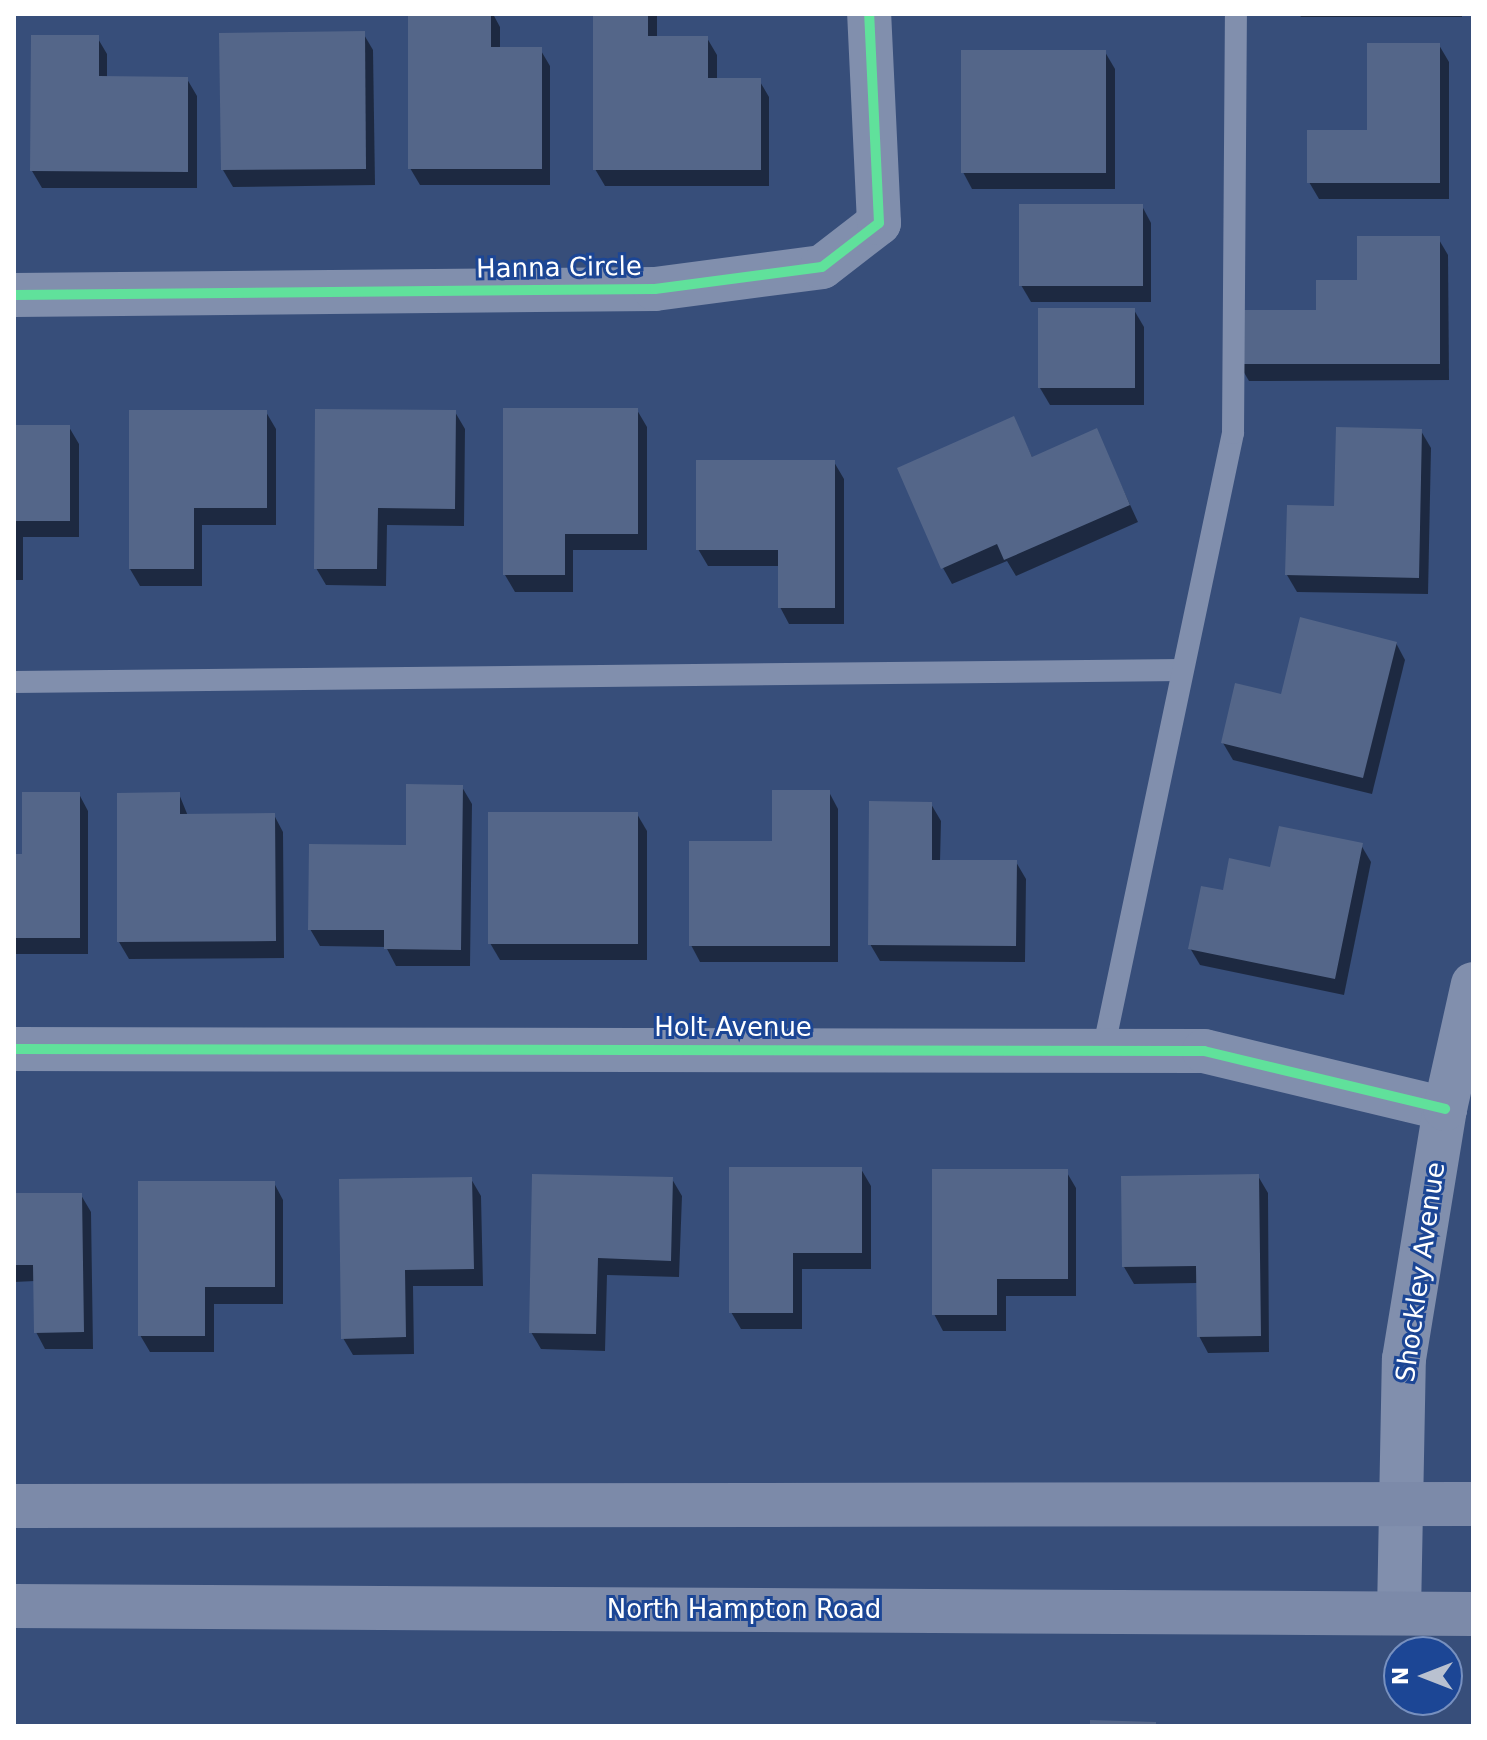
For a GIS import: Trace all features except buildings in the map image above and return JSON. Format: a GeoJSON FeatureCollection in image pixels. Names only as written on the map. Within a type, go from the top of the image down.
{"type":"FeatureCollection","features":[{"type":"Feature","properties":{"kind":"main road"},"geometry":{"type":"LineString","coordinates":[[14,1506],[1473,1504]]}},
{"type":"Feature","properties":{"kind":"main road","name":"North Hampton Road"},"geometry":{"type":"LineString","coordinates":[[14,1606],[1473,1614]]}},
{"type":"Feature","properties":{"kind":"street","name":"Hanna Circle"},"geometry":{"type":"LineString","coordinates":[[14,295],[655,289],[822,267],[879,223],[869,14]]}},
{"type":"Feature","properties":{"kind":"street","name":"Shockley Avenue"},"geometry":{"type":"LineString","coordinates":[[1399,1613],[1404,1359],[1445,1109],[1473,984]]}},
{"type":"Feature","properties":{"kind":"street","name":"Holt Avenue"},"geometry":{"type":"LineString","coordinates":[[14,1049],[1204,1051],[1445,1109]]}},
{"type":"Feature","properties":{"kind":"lane"},"geometry":{"type":"LineString","coordinates":[[1103,1051],[1233,433],[1236,14]]}},
{"type":"Feature","properties":{"kind":"lane"},"geometry":{"type":"LineString","coordinates":[[14,682],[1182,670]]}},
{"type":"Feature","properties":{"kind":"cycle path"},"geometry":{"type":"LineString","coordinates":[[14,295],[655,289],[822,267],[879,223],[869,14]]}},
{"type":"Feature","properties":{"kind":"cycle path"},"geometry":{"type":"LineString","coordinates":[[14,1049],[1204,1051],[1445,1109]]}}]}
